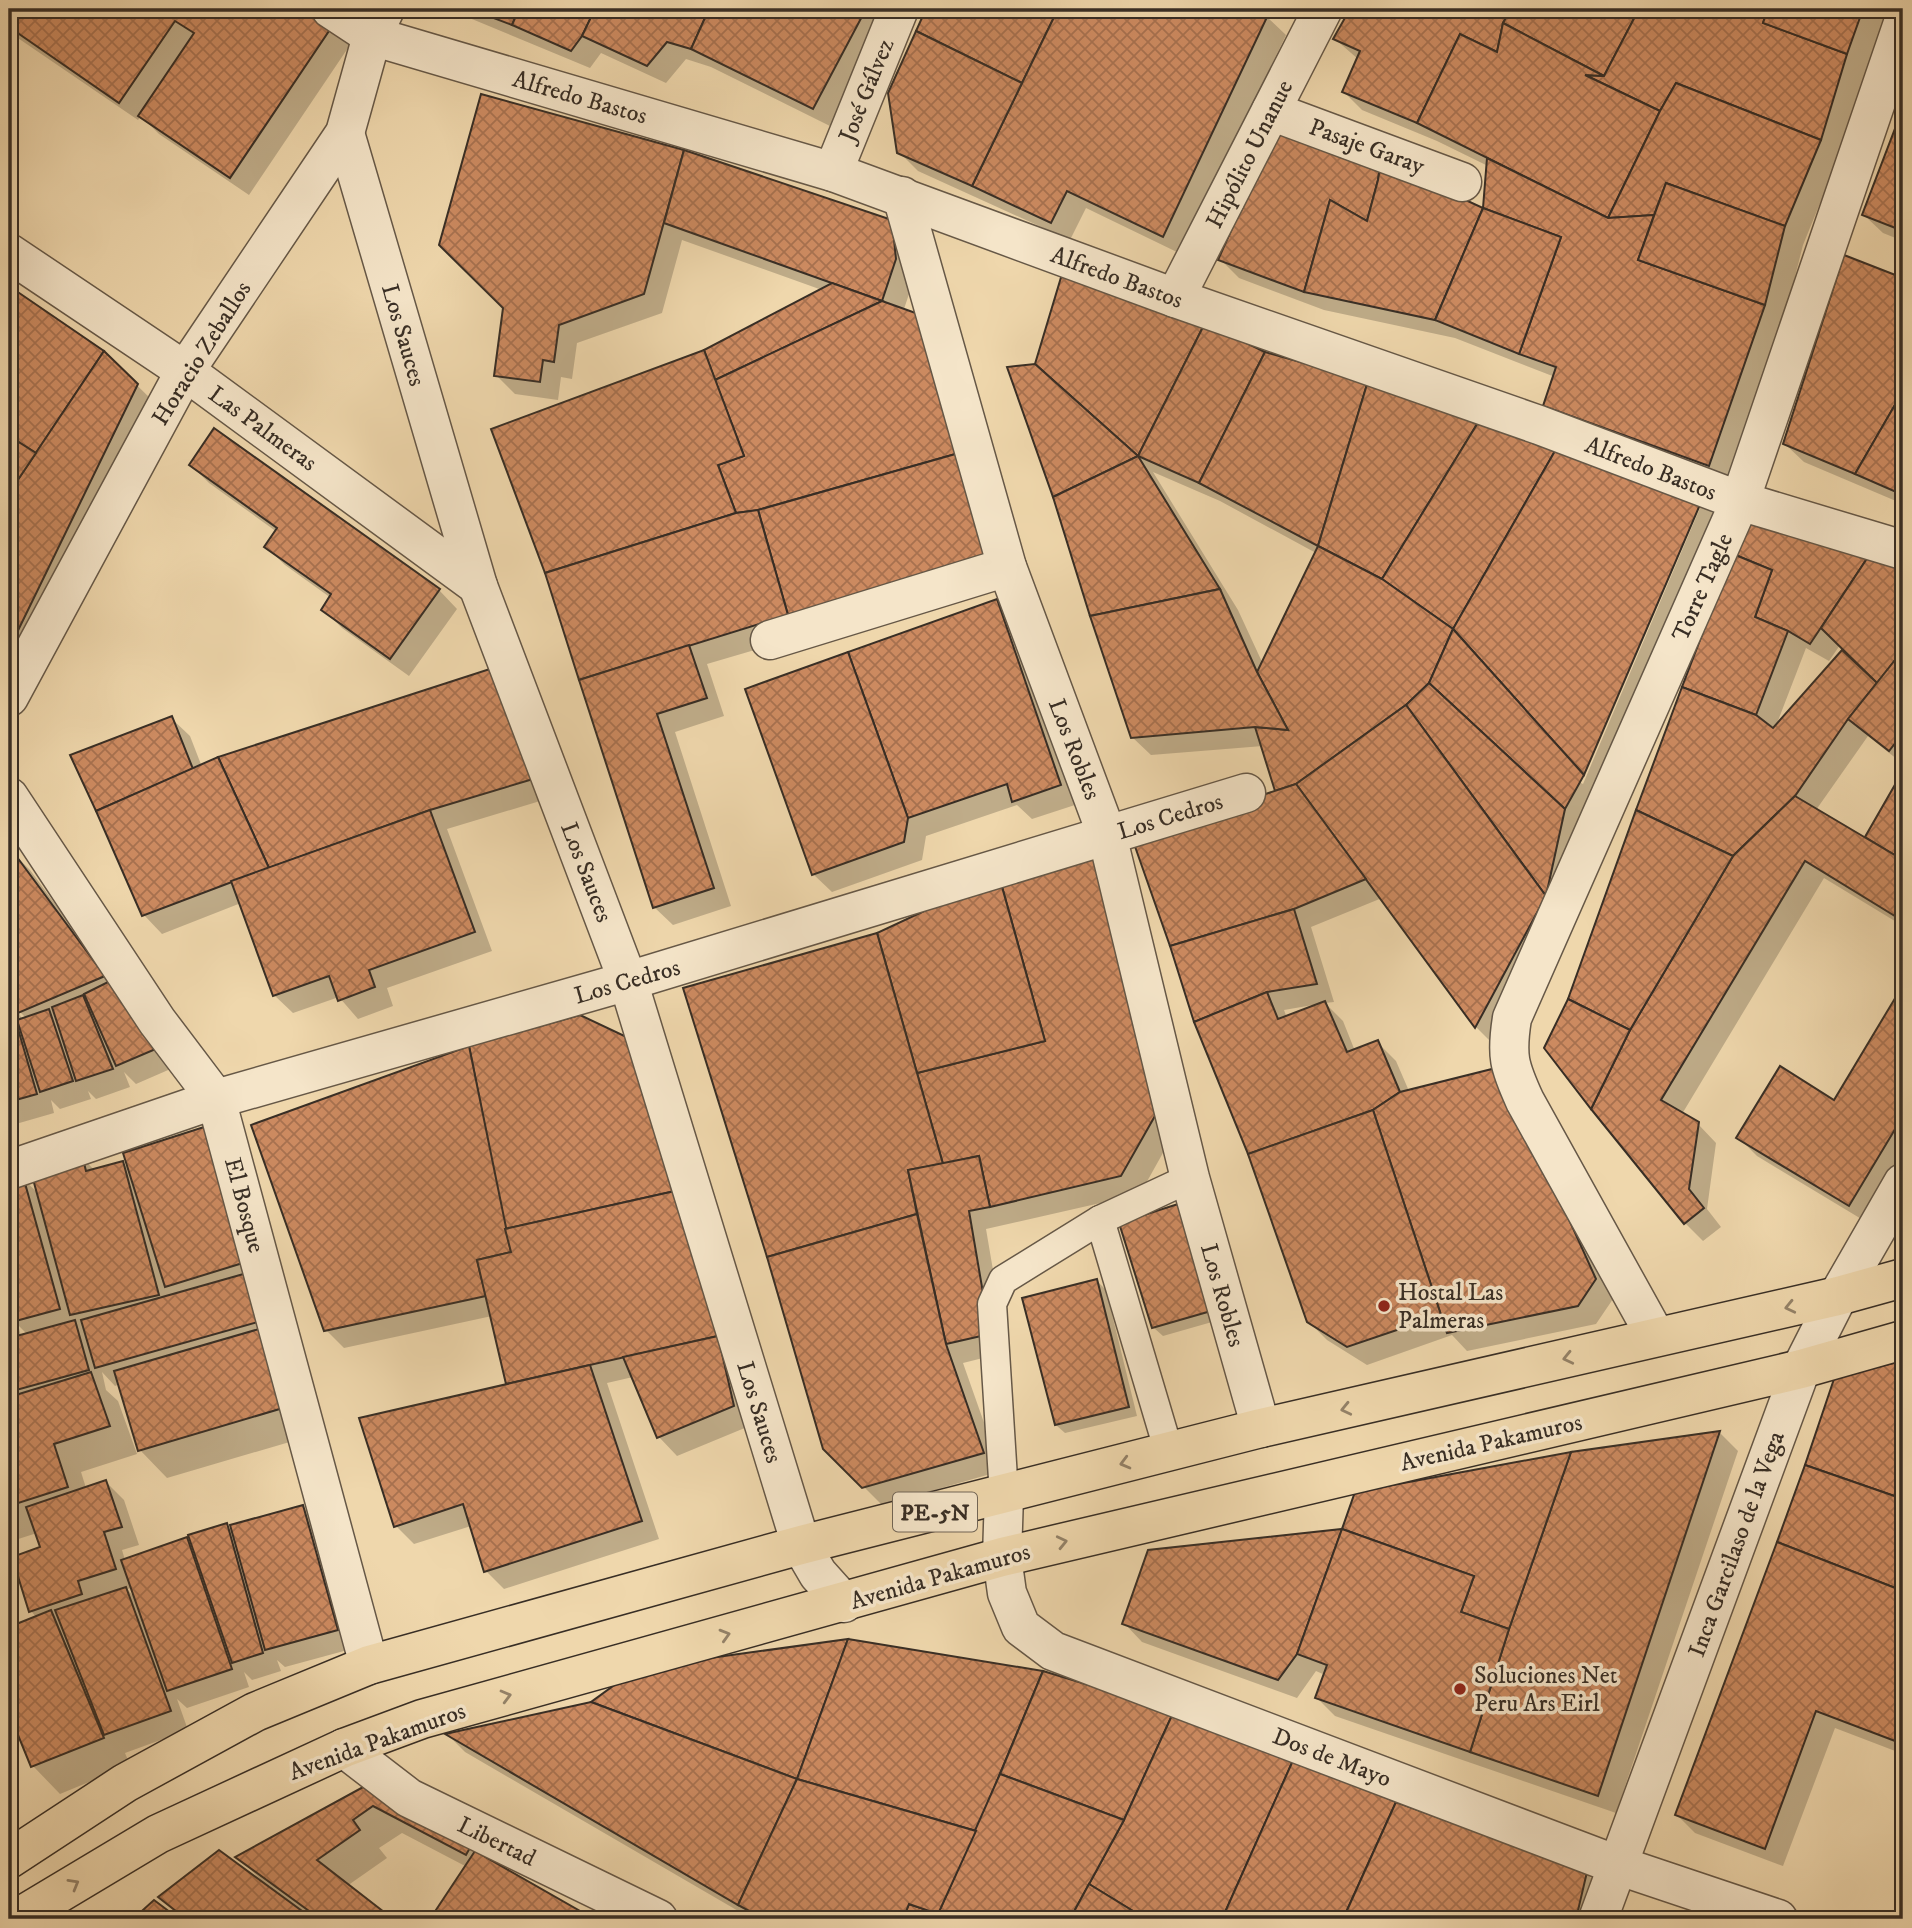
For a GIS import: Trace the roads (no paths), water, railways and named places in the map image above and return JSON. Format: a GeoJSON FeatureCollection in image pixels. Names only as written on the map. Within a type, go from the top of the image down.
{"type":"FeatureCollection","features":[{"type":"Feature","properties":{"kind":"highway","name":"PE-5N"},"geometry":{"type":"LineString","coordinates":[[9,1859],[125,1783],[255,1712],[369,1665],[801,1545],[1261,1428],[1838,1296],[1903,1278]]}},
{"type":"Feature","properties":{"kind":"highway","name":"Avenida Pakamuros"},"geometry":{"type":"LineString","coordinates":[[16,1919],[158,1835],[344,1748],[422,1719],[1002,1557],[1801,1369],[1903,1340]]}},
{"type":"Feature","properties":{"kind":"street","name":"Alfredo Bastos"},"geometry":{"type":"LineString","coordinates":[[331,9],[379,22],[833,172],[1175,298],[1539,425],[1740,501],[1903,550]]}},
{"type":"Feature","properties":{"kind":"street","name":"José Gálvez"},"geometry":{"type":"LineString","coordinates":[[833,172],[899,9]]}},
{"type":"Feature","properties":{"kind":"street","name":"Hipólito Unanue"},"geometry":{"type":"LineString","coordinates":[[1175,298],[1323,9]]}},
{"type":"Feature","properties":{"kind":"street","name":"Horacio Zeballos"},"geometry":{"type":"LineString","coordinates":[[9,697],[185,371],[345,133],[379,22]]}},
{"type":"Feature","properties":{"kind":"street","name":"Torre Tagle"},"geometry":{"type":"LineString","coordinates":[[1656,1337],[1525,1101],[1510,1066],[1508,1042],[1512,1018],[1740,501],[1903,23]]}},
{"type":"Feature","properties":{"kind":"street","name":"Pasaje Garay"},"geometry":{"type":"LineString","coordinates":[[1271,111],[1462,182]]}},
{"type":"Feature","properties":{"kind":"street","name":"Los Sauces"},"geometry":{"type":"LineString","coordinates":[[345,133],[478,586],[628,981],[801,1545],[818,1574],[844,1602]]}},
{"type":"Feature","properties":{"kind":"street","name":"Los Robles"},"geometry":{"type":"LineString","coordinates":[[902,196],[1007,567],[1107,835],[1190,1178],[1261,1428]]}},
{"type":"Feature","properties":{"kind":"street","name":"Las Palmeras"},"geometry":{"type":"LineString","coordinates":[[9,253],[185,371],[478,586]]}},
{"type":"Feature","properties":{"kind":"street"},"geometry":{"type":"LineString","coordinates":[[770,639],[1007,567]]}},
{"type":"Feature","properties":{"kind":"street","name":"Los Cedros"},"geometry":{"type":"LineString","coordinates":[[9,1170],[216,1099],[628,981],[1246,793]]}},
{"type":"Feature","properties":{"kind":"street","name":"El Bosque"},"geometry":{"type":"LineString","coordinates":[[9,797],[157,1021],[216,1099],[369,1665]]}},
{"type":"Feature","properties":{"kind":"street","name":"Inca Garcilaso de la Vega"},"geometry":{"type":"LineString","coordinates":[[1598,1919],[1801,1369],[1838,1296],[1903,1183]]}},
{"type":"Feature","properties":{"kind":"street","name":"Dos de Mayo"},"geometry":{"type":"LineString","coordinates":[[1004,1494],[1002,1557],[1007,1593],[1021,1627],[1053,1651],[1617,1865],[1777,1919]]}},
{"type":"Feature","properties":{"kind":"street","name":"Libertad"},"geometry":{"type":"LineString","coordinates":[[344,1748],[409,1798],[659,1919]]}},
{"type":"Feature","properties":{"kind":"lane"},"geometry":{"type":"LineString","coordinates":[[1004,1494],[992,1304],[1003,1280],[1100,1220],[1190,1178]]}},
{"type":"Feature","properties":{"kind":"lane"},"geometry":{"type":"LineString","coordinates":[[1100,1220],[1169,1452]]}},
{"type":"Feature","properties":{"kind":"place","name":"Hostal Las Palmeras"},"geometry":{"type":"Point","coordinates":[1384,1306]}},
{"type":"Feature","properties":{"kind":"place","name":"Soluciones Net Peru Ars Eirl"},"geometry":{"type":"Point","coordinates":[1460,1689]}}]}
